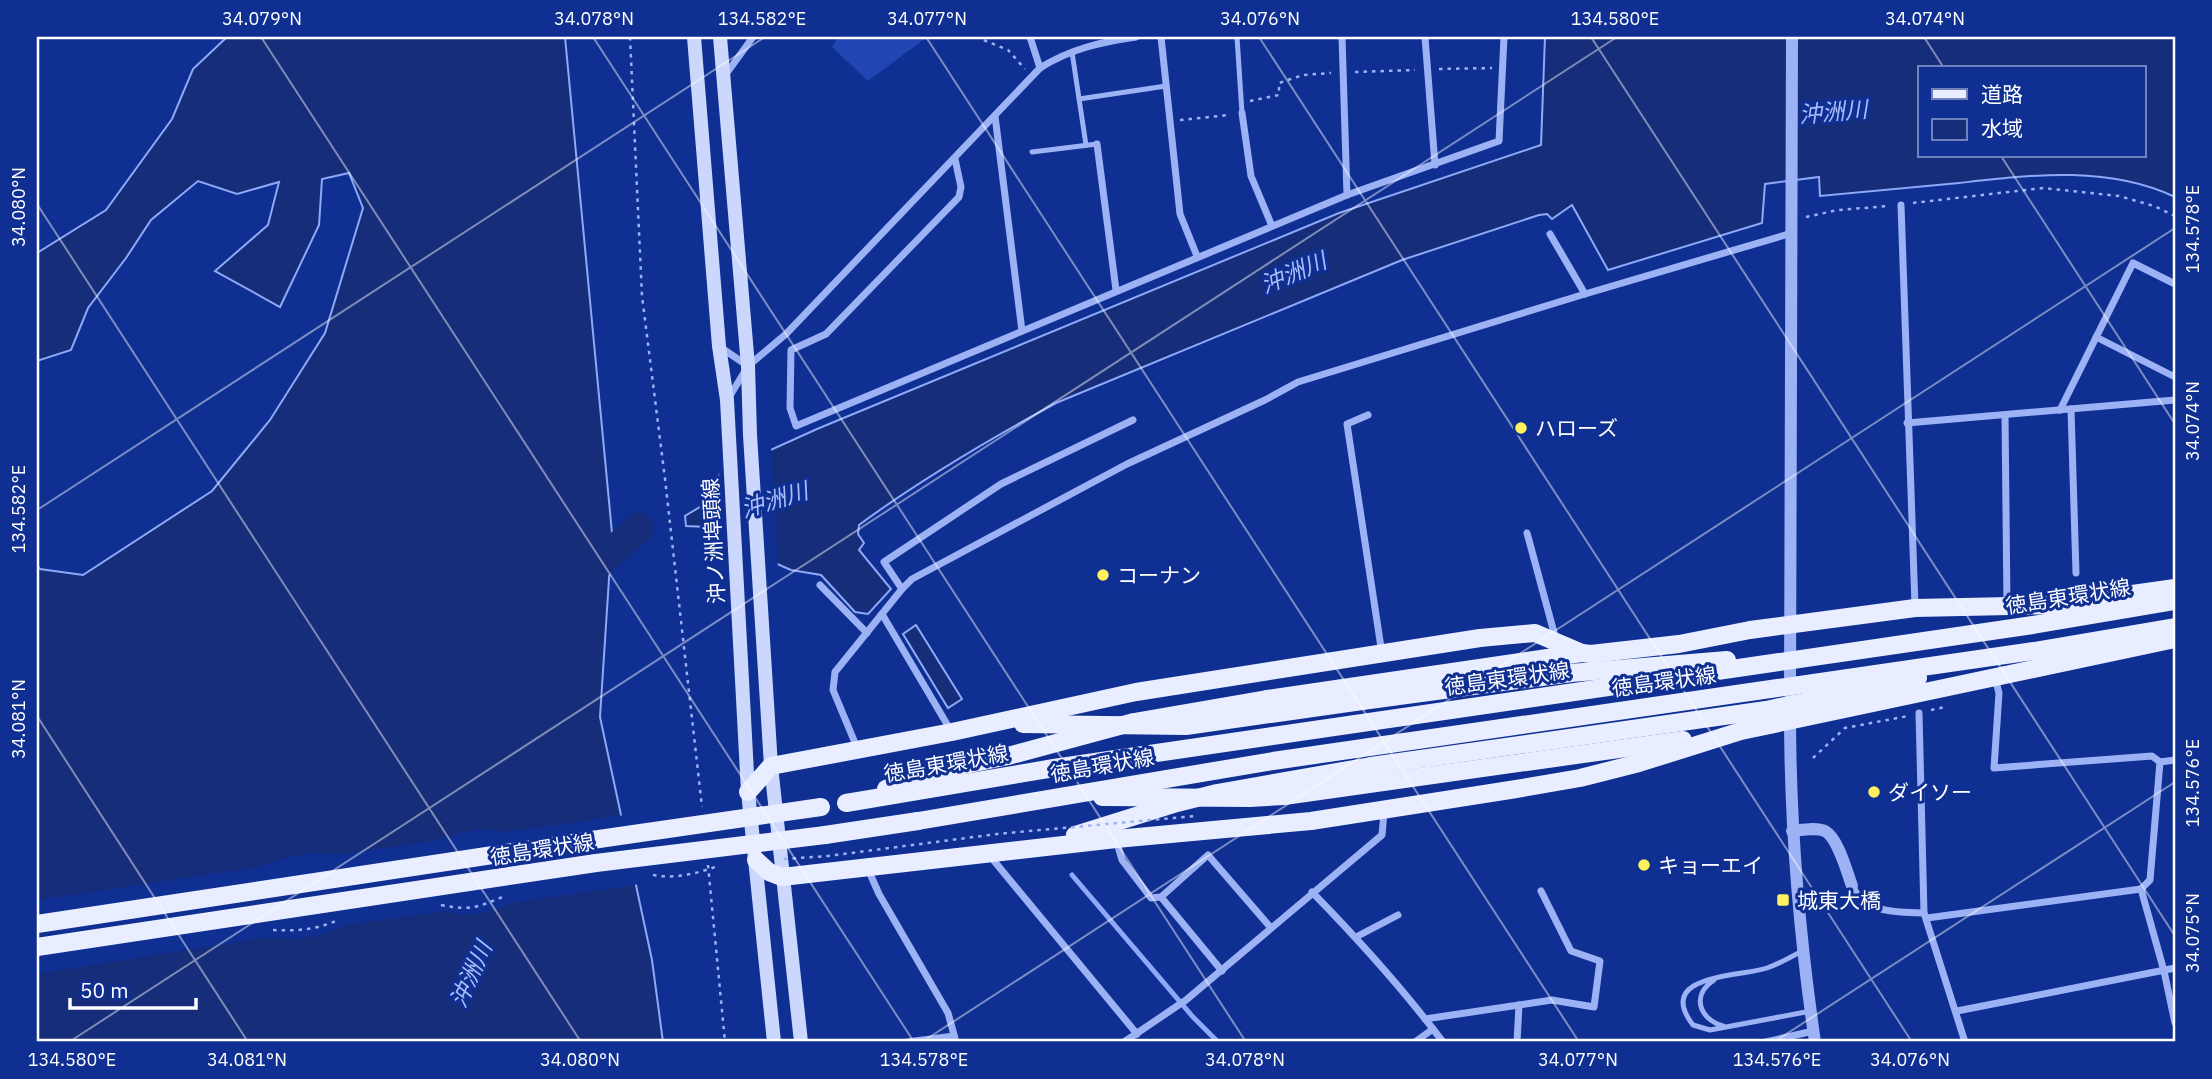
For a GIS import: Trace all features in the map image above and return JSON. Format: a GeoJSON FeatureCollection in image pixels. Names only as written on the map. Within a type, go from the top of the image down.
{"type":"FeatureCollection","features":[{"type":"Feature","properties":{"kind":"main road","name":"沖ノ洲埠頭線"},"geometry":{"type":"LineString","coordinates":[[694,37],[719,346],[727,400],[748,792],[774,1042]]}},
{"type":"Feature","properties":{"kind":"main road","name":"沖ノ洲埠頭線"},"geometry":{"type":"LineString","coordinates":[[720,37],[748,366],[771,766],[801,1042]]}},
{"type":"Feature","properties":{"kind":"main road","name":"徳島環状線"},"geometry":{"type":"LineString","coordinates":[[771,766],[956,732],[1136,692],[1480,638],[1535,633],[1582,653],[1591,654],[1679,644],[1790,624],[1914,608],[2054,605],[2175,588]]}},
{"type":"Feature","properties":{"kind":"main road","name":"徳島東環状線"},"geometry":{"type":"LineString","coordinates":[[846,803],[1054,768],[1889,646],[2175,601]]}},
{"type":"Feature","properties":{"kind":"main road","name":"徳島環状線"},"geometry":{"type":"LineString","coordinates":[[37,947],[596,863],[918,821],[1273,761],[2034,651],[2175,627]]}},
{"type":"Feature","properties":{"kind":"main road"},"geometry":{"type":"LineString","coordinates":[[918,821],[1042,800],[1284,796],[1741,731],[2175,639]]}},
{"type":"Feature","properties":{"kind":"main road"},"geometry":{"type":"LineString","coordinates":[[956,732],[1030,724],[1186,726],[1571,673],[1889,646]]}},
{"type":"Feature","properties":{"kind":"main road"},"geometry":{"type":"LineString","coordinates":[[988,853],[1080,834],[1217,793],[1371,766],[1766,710],[2034,651]]}},
{"type":"Feature","properties":{"kind":"main road"},"geometry":{"type":"LineString","coordinates":[[846,803],[928,773],[1019,753],[1134,722],[1267,699],[1582,653]]}},
{"type":"Feature","properties":{"kind":"main road"},"geometry":{"type":"LineString","coordinates":[[755,860],[769,872],[782,877],[1116,839],[1311,821],[1580,778],[1639,763],[1741,731]]}},
{"type":"Feature","properties":{"kind":"main road"},"geometry":{"type":"LineString","coordinates":[[748,792],[771,766]]}},
{"type":"Feature","properties":{"kind":"main road","name":"徳島環状線"},"geometry":{"type":"LineString","coordinates":[[37,924],[846,803]]}},
{"type":"Feature","properties":{"kind":"street"},"geometry":{"type":"LineString","coordinates":[[724,78],[753,37]]}},
{"type":"Feature","properties":{"kind":"street"},"geometry":{"type":"LineString","coordinates":[[1030,37],[1040,68]]}},
{"type":"Feature","properties":{"kind":"street"},"geometry":{"type":"LineString","coordinates":[[727,400],[748,366],[786,334],[1040,68],[1091,44],[1136,37]]}},
{"type":"Feature","properties":{"kind":"street"},"geometry":{"type":"LineString","coordinates":[[1161,37],[1180,214],[1197,256]]}},
{"type":"Feature","properties":{"kind":"street"},"geometry":{"type":"LineString","coordinates":[[1342,37],[1347,195]]}},
{"type":"Feature","properties":{"kind":"street"},"geometry":{"type":"LineString","coordinates":[[1425,37],[1435,166]]}},
{"type":"Feature","properties":{"kind":"street"},"geometry":{"type":"LineString","coordinates":[[955,159],[961,187],[959,197],[826,334],[791,350],[790,408],[796,426],[1347,195],[1435,166],[1499,141],[1504,37]]}},
{"type":"Feature","properties":{"kind":"street"},"geometry":{"type":"LineString","coordinates":[[1766,1042],[1814,1037],[1802,951],[1792,831],[1792,37]]}},
{"type":"Feature","properties":{"kind":"street"},"geometry":{"type":"LineString","coordinates":[[1242,113],[1251,176],[1272,226]]}},
{"type":"Feature","properties":{"kind":"street"},"geometry":{"type":"LineString","coordinates":[[995,116],[1022,331]]}},
{"type":"Feature","properties":{"kind":"street"},"geometry":{"type":"LineString","coordinates":[[1097,144],[1116,290]]}},
{"type":"Feature","properties":{"kind":"street"},"geometry":{"type":"LineString","coordinates":[[1901,205],[1914,608]]}},
{"type":"Feature","properties":{"kind":"street"},"geometry":{"type":"LineString","coordinates":[[859,751],[833,690],[835,672],[912,579],[1126,464],[1298,382],[1585,294],[1793,223]]}},
{"type":"Feature","properties":{"kind":"street"},"geometry":{"type":"LineString","coordinates":[[1550,234],[1585,294]]}},
{"type":"Feature","properties":{"kind":"street"},"geometry":{"type":"LineString","coordinates":[[2060,410],[2133,263],[2175,284]]}},
{"type":"Feature","properties":{"kind":"street"},"geometry":{"type":"LineString","coordinates":[[2096,337],[2175,377]]}},
{"type":"Feature","properties":{"kind":"street"},"geometry":{"type":"LineString","coordinates":[[719,346],[728,355],[748,366]]}},
{"type":"Feature","properties":{"kind":"street"},"geometry":{"type":"LineString","coordinates":[[1907,424],[2175,400]]}},
{"type":"Feature","properties":{"kind":"street"},"geometry":{"type":"LineString","coordinates":[[2071,409],[2076,573]]}},
{"type":"Feature","properties":{"kind":"street"},"geometry":{"type":"LineString","coordinates":[[1368,415],[1347,425],[1382,654]]}},
{"type":"Feature","properties":{"kind":"street"},"geometry":{"type":"LineString","coordinates":[[2005,415],[2007,606]]}},
{"type":"Feature","properties":{"kind":"street"},"geometry":{"type":"LineString","coordinates":[[902,589],[884,562],[1001,484],[1133,420]]}},
{"type":"Feature","properties":{"kind":"street"},"geometry":{"type":"LineString","coordinates":[[1527,533],[1556,641]]}},
{"type":"Feature","properties":{"kind":"street"},"geometry":{"type":"LineString","coordinates":[[820,584],[867,633]]}},
{"type":"Feature","properties":{"kind":"street"},"geometry":{"type":"LineString","coordinates":[[882,614],[956,732]]}},
{"type":"Feature","properties":{"kind":"street"},"geometry":{"type":"LineString","coordinates":[[1995,678],[1999,693],[1994,768],[2152,756],[2160,762],[2175,760]]}},
{"type":"Feature","properties":{"kind":"street"},"geometry":{"type":"LineString","coordinates":[[1919,713],[1926,915],[1965,1042]]}},
{"type":"Feature","properties":{"kind":"street"},"geometry":{"type":"LineString","coordinates":[[1792,831],[1816,829],[1825,831],[1833,838],[1857,896],[1865,904],[1878,909],[1926,915],[2141,890],[2150,880],[2160,762]]}},
{"type":"Feature","properties":{"kind":"street"},"geometry":{"type":"LineString","coordinates":[[1124,1042],[1179,1006],[1382,835],[1384,811]]}},
{"type":"Feature","properties":{"kind":"street"},"geometry":{"type":"LineString","coordinates":[[1116,839],[1122,860],[1152,898],[1161,897],[1208,855],[1271,928]]}},
{"type":"Feature","properties":{"kind":"street"},"geometry":{"type":"LineString","coordinates":[[988,853],[1137,1034]]}},
{"type":"Feature","properties":{"kind":"street"},"geometry":{"type":"LineString","coordinates":[[867,867],[879,894],[948,1013],[955,1039],[907,1042]]}},
{"type":"Feature","properties":{"kind":"street"},"geometry":{"type":"LineString","coordinates":[[2141,890],[2164,971],[2175,1023]]}},
{"type":"Feature","properties":{"kind":"street"},"geometry":{"type":"LineString","coordinates":[[1425,1018],[1552,1000],[1594,1007],[1600,961],[1571,951],[1541,891]]}},
{"type":"Feature","properties":{"kind":"street"},"geometry":{"type":"LineString","coordinates":[[1312,892],[1356,937],[1443,1042]]}},
{"type":"Feature","properties":{"kind":"street"},"geometry":{"type":"LineString","coordinates":[[1161,897],[1222,971]]}},
{"type":"Feature","properties":{"kind":"street"},"geometry":{"type":"LineString","coordinates":[[1356,937],[1398,915]]}},
{"type":"Feature","properties":{"kind":"street"},"geometry":{"type":"LineString","coordinates":[[1957,1011],[2175,968]]}},
{"type":"Feature","properties":{"kind":"street"},"geometry":{"type":"LineString","coordinates":[[1517,1042],[1519,1004]]}},
{"type":"Feature","properties":{"kind":"street"},"geometry":{"type":"LineString","coordinates":[[1415,1042],[1433,1029]]}},
{"type":"Feature","properties":{"kind":"lane"},"geometry":{"type":"LineString","coordinates":[[1237,37],[1242,113]]}},
{"type":"Feature","properties":{"kind":"lane"},"geometry":{"type":"LineString","coordinates":[[1072,51],[1086,145]]}},
{"type":"Feature","properties":{"kind":"lane"},"geometry":{"type":"LineString","coordinates":[[1079,99],[1166,86]]}},
{"type":"Feature","properties":{"kind":"lane"},"geometry":{"type":"LineString","coordinates":[[1032,152],[1097,144]]}},
{"type":"Feature","properties":{"kind":"lane"},"geometry":{"type":"LineString","coordinates":[[1802,951],[1768,968],[1720,976],[1695,984],[1685,995],[1684,1012],[1693,1025],[1700,1029],[1726,1027],[1811,1011]]}},
{"type":"Feature","properties":{"kind":"lane"},"geometry":{"type":"LineString","coordinates":[[1720,976],[1705,986],[1700,1001],[1707,1018],[1726,1027]]}},
{"type":"Feature","properties":{"kind":"path"},"geometry":{"type":"LineString","coordinates":[[630,37],[642,296],[702,809]]}},
{"type":"Feature","properties":{"kind":"path"},"geometry":{"type":"LineString","coordinates":[[976,37],[1009,50],[1032,77]]}},
{"type":"Feature","properties":{"kind":"path"},"geometry":{"type":"LineString","coordinates":[[1241,103],[1279,95],[1279,83],[1303,75],[1503,68]]}},
{"type":"Feature","properties":{"kind":"path"},"geometry":{"type":"LineString","coordinates":[[1170,121],[1242,113]]}},
{"type":"Feature","properties":{"kind":"path"},"geometry":{"type":"LineString","coordinates":[[1793,223],[1838,209],[1901,205],[2043,188],[2119,196],[2154,206],[2175,216]]}},
{"type":"Feature","properties":{"kind":"path"},"geometry":{"type":"LineString","coordinates":[[1813,758],[1845,728],[1946,707]]}},
{"type":"Feature","properties":{"kind":"path"},"geometry":{"type":"LineString","coordinates":[[777,859],[828,856],[998,834],[1197,816]]}},
{"type":"Feature","properties":{"kind":"path"},"geometry":{"type":"LineString","coordinates":[[708,864],[725,1042]]}},
{"type":"Feature","properties":{"kind":"path"},"geometry":{"type":"LineString","coordinates":[[646,873],[665,877],[697,873],[716,866]]}},
{"type":"Feature","properties":{"kind":"path"},"geometry":{"type":"LineString","coordinates":[[429,907],[442,905],[463,910],[484,906],[503,896],[516,894]]}},
{"type":"Feature","properties":{"kind":"path"},"geometry":{"type":"LineString","coordinates":[[268,930],[321,928],[340,919]]}},
{"type":"Feature","properties":{"kind":"shaded area"},"geometry":{"type":"Polygon","coordinates":[[[838,37],[927,37],[868,81],[832,47],[838,37]]]}},
{"type":"Feature","properties":{"kind":"water"},"geometry":{"type":"Polygon","coordinates":[[[227,37],[565,37],[612,533],[600,717],[652,960],[663,1042],[37,1042],[37,565],[40,569],[83,575],[212,491],[270,420],[325,333],[363,208],[349,173],[322,179],[319,225],[280,307],[215,271],[268,225],[279,182],[237,194],[198,181],[151,220],[88,308],[71,350],[37,361],[37,253],[106,210],[172,119],[193,69],[227,37]]]}},
{"type":"Feature","properties":{"kind":"water"},"geometry":{"type":"Polygon","coordinates":[[[1545,37],[2175,37],[2175,197],[2123,180],[2068,175],[2014,177],[1820,196],[1819,177],[1765,184],[1762,223],[1608,270],[1572,205],[1552,219],[1547,214],[1539,215],[1402,260],[1056,403],[980,446],[859,525],[858,534],[864,543],[859,550],[891,589],[868,614],[855,612],[821,575],[791,570],[708,534],[707,527],[686,526],[685,516],[713,499],[720,473],[817,429],[1339,213],[1541,145],[1545,37]]]}},
{"type":"Feature","properties":{"kind":"water"},"geometry":{"type":"Polygon","coordinates":[[[916,625],[962,699],[948,708],[903,634],[916,625]]]}},
{"type":"Feature","properties":{"kind":"pier"},"geometry":{"type":"Polygon","coordinates":[[[771,446],[778,568],[722,544],[719,470],[771,446]]]}},
{"type":"Feature","properties":{"kind":"pier"},"geometry":{"type":"Polygon","coordinates":[[[625,815],[640,884],[512,903],[485,912],[463,915],[444,911],[347,925],[324,934],[297,939],[269,937],[37,974],[37,900],[258,867],[311,853],[336,855],[433,841],[479,829],[506,832],[625,815]]]}},
{"type":"Feature","properties":{"kind":"waterway","name":"沖洲川"},"geometry":{"type":"LineString","coordinates":[[580,580],[639,528]]}},
{"type":"Feature","properties":{"kind":"waterway"},"geometry":{"type":"LineString","coordinates":[[1072,875],[1193,1017],[1218,1042]]}},
{"type":"Feature","properties":{"kind":"place","name":"ハローズ"},"geometry":{"type":"Point","coordinates":[1521,428]}},
{"type":"Feature","properties":{"kind":"place","name":"コーナン"},"geometry":{"type":"Point","coordinates":[1103,575]}},
{"type":"Feature","properties":{"kind":"place","name":"ダイソー"},"geometry":{"type":"Point","coordinates":[1874,792]}},
{"type":"Feature","properties":{"kind":"place","name":"キョーエイ"},"geometry":{"type":"Point","coordinates":[1644,865]}},
{"type":"Feature","properties":{"kind":"place","name":"城東大橋"},"geometry":{"type":"Point","coordinates":[1783,900]}}]}
